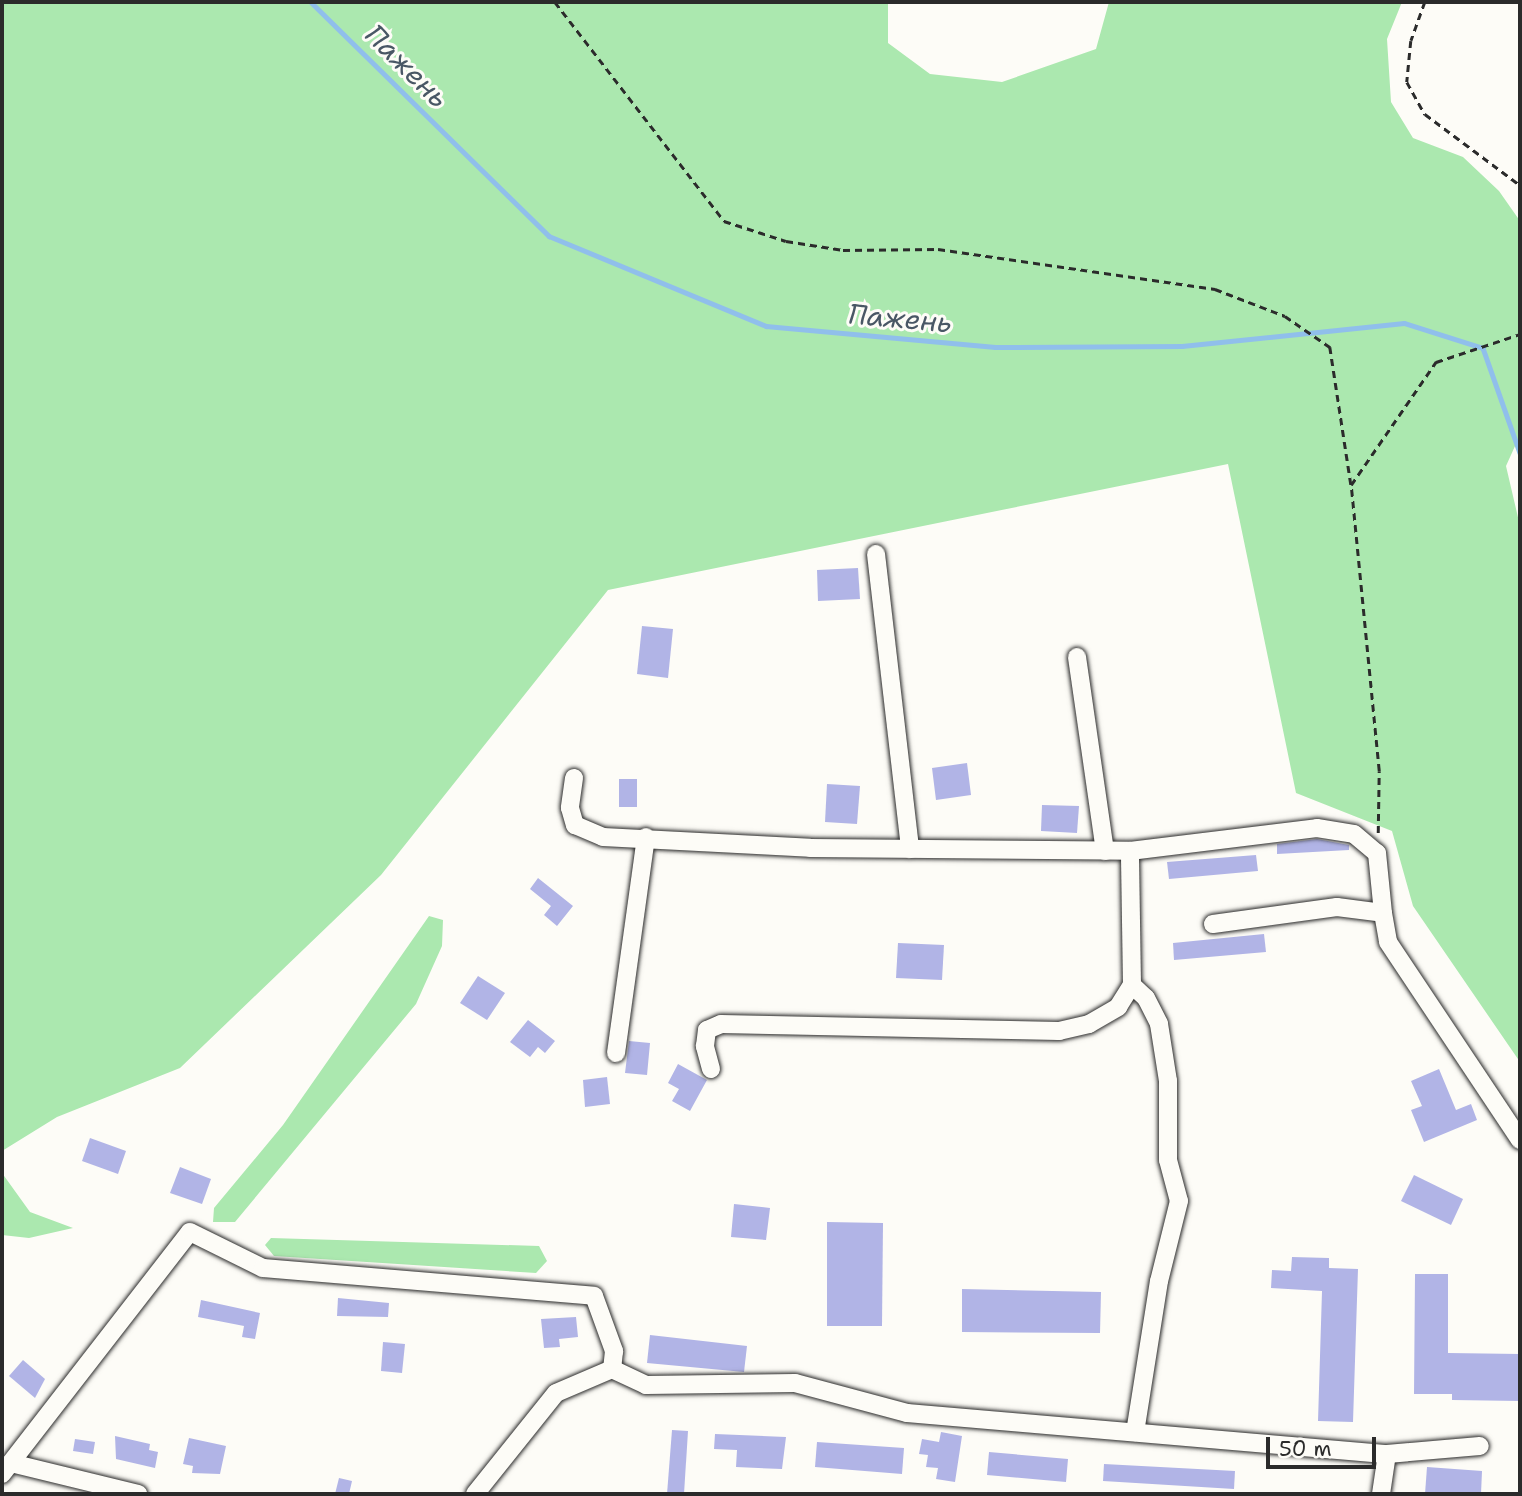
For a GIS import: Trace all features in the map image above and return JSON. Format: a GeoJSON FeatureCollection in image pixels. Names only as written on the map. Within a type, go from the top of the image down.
{"type":"FeatureCollection","features":[{"type":"Feature","properties":{"kind":"street"},"geometry":{"type":"LineString","coordinates":[[876,554],[910,849]]}},
{"type":"Feature","properties":{"kind":"street"},"geometry":{"type":"LineString","coordinates":[[1077,657],[1105,850]]}},
{"type":"Feature","properties":{"kind":"street"},"geometry":{"type":"LineString","coordinates":[[574,778],[569,808],[575,825],[603,837],[910,849],[1130,851],[1317,828],[1354,834],[1377,853],[1382,913],[1388,942],[1520,1140]]}},
{"type":"Feature","properties":{"kind":"street"},"geometry":{"type":"LineString","coordinates":[[616,1053],[646,837]]}},
{"type":"Feature","properties":{"kind":"street"},"geometry":{"type":"LineString","coordinates":[[711,1069],[705,1046],[707,1030],[722,1024],[1059,1031],[1089,1024],[1118,1007],[1132,985],[1130,851]]}},
{"type":"Feature","properties":{"kind":"street"},"geometry":{"type":"LineString","coordinates":[[1213,924],[1338,906],[1382,913]]}},
{"type":"Feature","properties":{"kind":"street"},"geometry":{"type":"LineString","coordinates":[[1132,985],[1146,998],[1158,1024],[1168,1081],[1168,1160],[1179,1201],[1159,1281],[1135,1432]]}},
{"type":"Feature","properties":{"kind":"street"},"geometry":{"type":"LineString","coordinates":[[138,1494],[6,1469],[190,1232],[262,1268],[594,1296],[614,1352],[612,1369]]}},
{"type":"Feature","properties":{"kind":"street"},"geometry":{"type":"LineString","coordinates":[[475,1494],[556,1393],[612,1369],[646,1385],[795,1383],[907,1413],[1387,1454],[1480,1446]]}},
{"type":"Feature","properties":{"kind":"street"},"geometry":{"type":"LineString","coordinates":[[1381,1494],[1387,1454]]}},
{"type":"Feature","properties":{"kind":"path"},"geometry":{"type":"LineString","coordinates":[[555,2],[724,221],[786,241],[843,250],[938,248],[1215,289],[1284,316],[1330,347],[1351,485],[1379,771],[1377,853]]}},
{"type":"Feature","properties":{"kind":"path"},"geometry":{"type":"LineString","coordinates":[[1425,2],[1411,41],[1406,82],[1425,114],[1520,185]]}},
{"type":"Feature","properties":{"kind":"path"},"geometry":{"type":"LineString","coordinates":[[1351,485],[1436,362],[1520,334]]}},
{"type":"Feature","properties":{"kind":"green space"},"geometry":{"type":"Polygon","coordinates":[[[2,2],[888,2],[888,43],[930,74],[1002,82],[1096,49],[1109,2],[1402,2],[1387,39],[1391,102],[1413,138],[1463,157],[1499,191],[1520,221],[1520,435],[1506,466],[1520,526],[1520,1062],[1413,906],[1392,831],[1296,793],[1228,464],[608,590],[381,875],[180,1068],[57,1117],[2,1151],[2,2]]]}},
{"type":"Feature","properties":{"kind":"green space"},"geometry":{"type":"Polygon","coordinates":[[[429,916],[443,920],[442,946],[416,1004],[235,1222],[213,1222],[214,1208],[283,1125],[429,916]]]}},
{"type":"Feature","properties":{"kind":"green space"},"geometry":{"type":"Polygon","coordinates":[[[2,1173],[30,1212],[73,1228],[29,1238],[2,1235],[2,1173]]]}},
{"type":"Feature","properties":{"kind":"green space"},"geometry":{"type":"Polygon","coordinates":[[[271,1238],[539,1246],[547,1261],[536,1273],[274,1256],[265,1245],[271,1238]]]}},
{"type":"Feature","properties":{"kind":"building"},"geometry":{"type":"Polygon","coordinates":[[[858,568],[860,599],[818,601],[817,570],[858,568]]]}},
{"type":"Feature","properties":{"kind":"building"},"geometry":{"type":"Polygon","coordinates":[[[642,626],[673,629],[668,678],[637,674],[642,626]]]}},
{"type":"Feature","properties":{"kind":"building"},"geometry":{"type":"Polygon","coordinates":[[[967,763],[971,795],[936,800],[932,768],[967,763]]]}},
{"type":"Feature","properties":{"kind":"building"},"geometry":{"type":"Polygon","coordinates":[[[619,779],[637,779],[637,807],[619,807],[619,779]]]}},
{"type":"Feature","properties":{"kind":"building"},"geometry":{"type":"Polygon","coordinates":[[[827,784],[860,786],[857,824],[825,822],[827,784]]]}},
{"type":"Feature","properties":{"kind":"building"},"geometry":{"type":"Polygon","coordinates":[[[1042,805],[1079,806],[1077,833],[1041,831],[1042,805]]]}},
{"type":"Feature","properties":{"kind":"building"},"geometry":{"type":"Polygon","coordinates":[[[1317,839],[1349,845],[1349,850],[1277,854],[1277,844],[1317,839]]]}},
{"type":"Feature","properties":{"kind":"building"},"geometry":{"type":"Polygon","coordinates":[[[1256,855],[1258,871],[1169,879],[1167,862],[1256,855]]]}},
{"type":"Feature","properties":{"kind":"building"},"geometry":{"type":"Polygon","coordinates":[[[538,878],[573,906],[557,926],[544,915],[551,906],[530,889],[538,878]]]}},
{"type":"Feature","properties":{"kind":"building"},"geometry":{"type":"Polygon","coordinates":[[[1264,934],[1266,952],[1174,960],[1173,943],[1264,934]]]}},
{"type":"Feature","properties":{"kind":"building"},"geometry":{"type":"Polygon","coordinates":[[[898,943],[944,945],[942,980],[896,978],[898,943]]]}},
{"type":"Feature","properties":{"kind":"building"},"geometry":{"type":"Polygon","coordinates":[[[478,976],[505,993],[487,1020],[460,1003],[478,976]]]}},
{"type":"Feature","properties":{"kind":"building"},"geometry":{"type":"Polygon","coordinates":[[[528,1020],[555,1041],[545,1053],[538,1047],[530,1057],[510,1042],[528,1020]]]}},
{"type":"Feature","properties":{"kind":"building"},"geometry":{"type":"Polygon","coordinates":[[[629,1041],[650,1043],[647,1075],[625,1073],[629,1041]]]}},
{"type":"Feature","properties":{"kind":"building"},"geometry":{"type":"Polygon","coordinates":[[[678,1064],[707,1080],[690,1111],[672,1101],[679,1089],[668,1083],[678,1064]]]}},
{"type":"Feature","properties":{"kind":"building"},"geometry":{"type":"Polygon","coordinates":[[[1439,1069],[1456,1110],[1471,1104],[1477,1120],[1424,1142],[1411,1110],[1422,1106],[1411,1081],[1439,1069]]]}},
{"type":"Feature","properties":{"kind":"building"},"geometry":{"type":"Polygon","coordinates":[[[607,1077],[610,1104],[585,1107],[583,1080],[607,1077]]]}},
{"type":"Feature","properties":{"kind":"building"},"geometry":{"type":"Polygon","coordinates":[[[90,1138],[126,1151],[118,1174],[82,1161],[90,1138]]]}},
{"type":"Feature","properties":{"kind":"building"},"geometry":{"type":"Polygon","coordinates":[[[180,1167],[211,1179],[202,1204],[170,1193],[180,1167]]]}},
{"type":"Feature","properties":{"kind":"building"},"geometry":{"type":"Polygon","coordinates":[[[1414,1175],[1463,1199],[1451,1225],[1401,1201],[1414,1175]]]}},
{"type":"Feature","properties":{"kind":"building"},"geometry":{"type":"Polygon","coordinates":[[[734,1204],[770,1208],[766,1240],[731,1237],[734,1204]]]}},
{"type":"Feature","properties":{"kind":"building"},"geometry":{"type":"Polygon","coordinates":[[[827,1222],[883,1223],[882,1326],[827,1326],[827,1222]]]}},
{"type":"Feature","properties":{"kind":"building"},"geometry":{"type":"Polygon","coordinates":[[[1292,1257],[1329,1258],[1329,1268],[1358,1269],[1353,1422],[1318,1421],[1322,1291],[1271,1288],[1272,1270],[1291,1271],[1292,1257]]]}},
{"type":"Feature","properties":{"kind":"building"},"geometry":{"type":"Polygon","coordinates":[[[1415,1274],[1448,1274],[1448,1353],[1520,1354],[1520,1401],[1452,1400],[1452,1394],[1414,1394],[1415,1274]]]}},
{"type":"Feature","properties":{"kind":"building"},"geometry":{"type":"Polygon","coordinates":[[[962,1289],[1101,1292],[1100,1333],[962,1332],[962,1289]]]}},
{"type":"Feature","properties":{"kind":"building"},"geometry":{"type":"Polygon","coordinates":[[[338,1298],[389,1303],[388,1317],[337,1316],[338,1298]]]}},
{"type":"Feature","properties":{"kind":"building"},"geometry":{"type":"Polygon","coordinates":[[[201,1300],[260,1313],[255,1339],[242,1337],[244,1326],[198,1317],[201,1300]]]}},
{"type":"Feature","properties":{"kind":"building"},"geometry":{"type":"Polygon","coordinates":[[[576,1317],[578,1337],[559,1339],[560,1347],[544,1348],[541,1319],[576,1317]]]}},
{"type":"Feature","properties":{"kind":"building"},"geometry":{"type":"Polygon","coordinates":[[[650,1335],[747,1346],[744,1372],[647,1363],[650,1335]]]}},
{"type":"Feature","properties":{"kind":"building"},"geometry":{"type":"Polygon","coordinates":[[[383,1342],[405,1344],[402,1373],[381,1371],[383,1342]]]}},
{"type":"Feature","properties":{"kind":"building"},"geometry":{"type":"Polygon","coordinates":[[[23,1360],[45,1379],[35,1398],[9,1376],[23,1360]]]}},
{"type":"Feature","properties":{"kind":"building"},"geometry":{"type":"Polygon","coordinates":[[[672,1430],[688,1431],[684,1494],[667,1494],[672,1430]]]}},
{"type":"Feature","properties":{"kind":"building"},"geometry":{"type":"Polygon","coordinates":[[[941,1432],[962,1436],[955,1482],[936,1479],[938,1468],[926,1467],[928,1455],[919,1454],[922,1439],[939,1442],[941,1432]]]}},
{"type":"Feature","properties":{"kind":"building"},"geometry":{"type":"Polygon","coordinates":[[[715,1434],[786,1437],[782,1469],[736,1467],[737,1450],[714,1449],[715,1434]]]}},
{"type":"Feature","properties":{"kind":"building"},"geometry":{"type":"Polygon","coordinates":[[[115,1436],[150,1444],[149,1450],[158,1452],[155,1468],[116,1459],[115,1436]]]}},
{"type":"Feature","properties":{"kind":"building"},"geometry":{"type":"Polygon","coordinates":[[[189,1438],[226,1446],[220,1474],[192,1473],[193,1466],[183,1464],[189,1438]]]}},
{"type":"Feature","properties":{"kind":"building"},"geometry":{"type":"Polygon","coordinates":[[[75,1439],[95,1442],[93,1454],[73,1451],[75,1439]]]}},
{"type":"Feature","properties":{"kind":"building"},"geometry":{"type":"Polygon","coordinates":[[[817,1442],[904,1448],[902,1474],[815,1467],[817,1442]]]}},
{"type":"Feature","properties":{"kind":"building"},"geometry":{"type":"Polygon","coordinates":[[[989,1452],[1068,1459],[1066,1482],[987,1475],[989,1452]]]}},
{"type":"Feature","properties":{"kind":"building"},"geometry":{"type":"Polygon","coordinates":[[[1104,1464],[1235,1471],[1234,1489],[1103,1481],[1104,1464]]]}},
{"type":"Feature","properties":{"kind":"building"},"geometry":{"type":"Polygon","coordinates":[[[1427,1467],[1482,1471],[1481,1494],[1425,1494],[1427,1467]]]}},
{"type":"Feature","properties":{"kind":"building"},"geometry":{"type":"Polygon","coordinates":[[[339,1478],[352,1481],[349,1494],[335,1494],[339,1478]]]}},
{"type":"Feature","properties":{"kind":"waterway","name":"Пажень"},"geometry":{"type":"LineString","coordinates":[[311,2],[549,236],[766,326],[995,347],[1182,346],[1404,323],[1483,348],[1520,453]]}}]}
